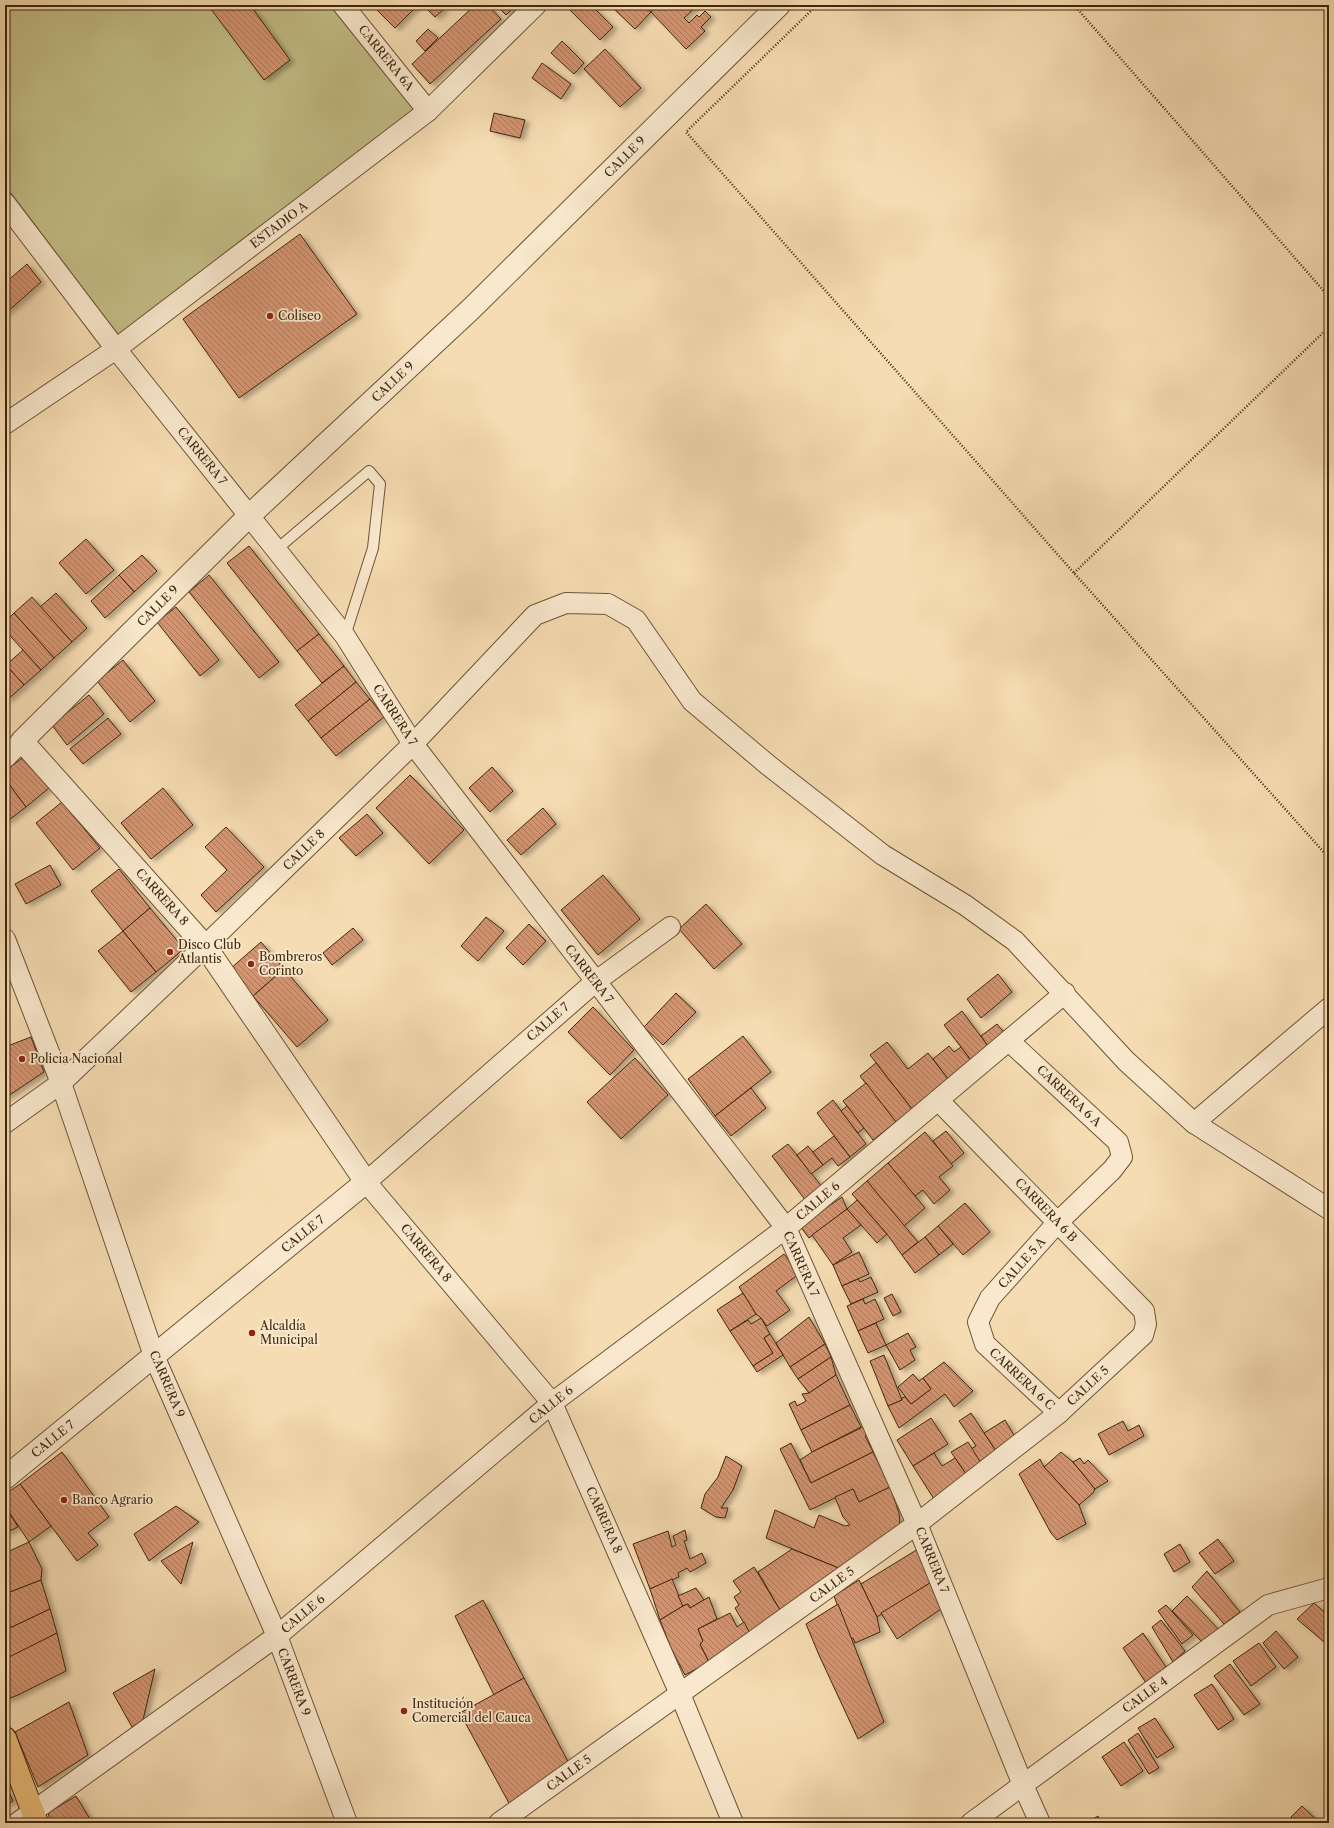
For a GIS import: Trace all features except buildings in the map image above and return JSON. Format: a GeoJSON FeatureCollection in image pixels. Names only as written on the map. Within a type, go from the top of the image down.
{"type":"FeatureCollection","features":[{"type":"Feature","properties":{"kind":"main road"},"geometry":{"type":"LineString","coordinates":[[5,1738],[29,1819]]}},
{"type":"Feature","properties":{"kind":"street","name":"ESTADIO A"},"geometry":{"type":"LineString","coordinates":[[5,424],[116,349],[428,111],[536,5]]}},
{"type":"Feature","properties":{"kind":"street","name":"CALLE 9"},"geometry":{"type":"LineString","coordinates":[[5,758],[250,515],[471,309],[779,5]]}},
{"type":"Feature","properties":{"kind":"street","name":"CARRERA 6A"},"geometry":{"type":"LineString","coordinates":[[350,7],[428,111]]}},
{"type":"Feature","properties":{"kind":"street","name":"CARRERA 7"},"geometry":{"type":"LineString","coordinates":[[5,203],[116,349],[250,515],[345,636],[413,744],[594,982],[786,1228],[917,1524],[1023,1785],[1040,1823]]}},
{"type":"Feature","properties":{"kind":"street","name":"CALLE 8"},"geometry":{"type":"LineString","coordinates":[[5,1123],[60,1083],[205,946],[413,744],[535,616],[566,603],[608,604],[636,620],[692,701],[768,765],[883,855],[965,905],[1015,941],[1065,993]]}},
{"type":"Feature","properties":{"kind":"street","name":"CARRERA 8"},"geometry":{"type":"LineString","coordinates":[[22,741],[205,946],[366,1182],[552,1403],[680,1694],[733,1823]]}},
{"type":"Feature","properties":{"kind":"street","name":"CALLE 7"},"geometry":{"type":"LineString","coordinates":[[5,1478],[366,1182],[594,982],[670,927]]}},
{"type":"Feature","properties":{"kind":"street","name":"CARRERA 9"},"geometry":{"type":"LineString","coordinates":[[5,939],[60,1083],[154,1356],[277,1636],[347,1823]]}},
{"type":"Feature","properties":{"kind":"street","name":"CALLE 6"},"geometry":{"type":"LineString","coordinates":[[29,1819],[277,1636],[552,1403],[786,1228],[1065,993]]}},
{"type":"Feature","properties":{"kind":"street"},"geometry":{"type":"LineString","coordinates":[[1065,993],[1126,1061],[1194,1124],[1329,1209]]}},
{"type":"Feature","properties":{"kind":"street"},"geometry":{"type":"LineString","coordinates":[[1194,1124],[1329,1008]]}},
{"type":"Feature","properties":{"kind":"street","name":"CARRERA 6 A"},"geometry":{"type":"LineString","coordinates":[[1009,1040],[1118,1142],[1122,1157]]}},
{"type":"Feature","properties":{"kind":"street","name":"CARRERA 6 B"},"geometry":{"type":"LineString","coordinates":[[938,1100],[1144,1311],[1146,1324]]}},
{"type":"Feature","properties":{"kind":"street","name":"CALLE 5 A"},"geometry":{"type":"LineString","coordinates":[[978,1322],[990,1298],[1058,1222],[1112,1170],[1122,1157]]}},
{"type":"Feature","properties":{"kind":"street","name":"CARRERA 6 C"},"geometry":{"type":"LineString","coordinates":[[978,1322],[985,1344],[1058,1413]]}},
{"type":"Feature","properties":{"kind":"street","name":"CALLE 5"},"geometry":{"type":"LineString","coordinates":[[498,1823],[917,1524],[1058,1413],[1143,1335],[1146,1324]]}},
{"type":"Feature","properties":{"kind":"street","name":"CALLE 4"},"geometry":{"type":"LineString","coordinates":[[972,1823],[1268,1605],[1329,1588]]}},
{"type":"Feature","properties":{"kind":"lane"},"geometry":{"type":"LineString","coordinates":[[276,549],[369,470],[380,484],[373,548],[345,636]]}},
{"type":"Feature","properties":{"kind":"path"},"geometry":{"type":"LineString","coordinates":[[817,5],[686,132],[1074,573],[1329,858]]}},
{"type":"Feature","properties":{"kind":"path"},"geometry":{"type":"LineString","coordinates":[[1074,5],[1329,297]]}},
{"type":"Feature","properties":{"kind":"path"},"geometry":{"type":"LineString","coordinates":[[1074,573],[1329,327]]}},
{"type":"Feature","properties":{"kind":"shaded area"},"geometry":{"type":"Polygon","coordinates":[[[5,5],[333,5],[418,110],[119,336],[5,185],[5,5]]]}},
{"type":"Feature","properties":{"kind":"place","name":"Coliseo"},"geometry":{"type":"Point","coordinates":[270,316]}},
{"type":"Feature","properties":{"kind":"place","name":"Disco Club Atlantis"},"geometry":{"type":"Point","coordinates":[170,952]}},
{"type":"Feature","properties":{"kind":"place","name":"Bombreros Corinto"},"geometry":{"type":"Point","coordinates":[251,964]}},
{"type":"Feature","properties":{"kind":"place","name":"Policía Nacional"},"geometry":{"type":"Point","coordinates":[22,1059]}},
{"type":"Feature","properties":{"kind":"place","name":"Alcaldía Municipal"},"geometry":{"type":"Point","coordinates":[252,1333]}},
{"type":"Feature","properties":{"kind":"place","name":"Banco Agrario"},"geometry":{"type":"Point","coordinates":[64,1500]}},
{"type":"Feature","properties":{"kind":"place","name":"Institución Comercial del Cauca"},"geometry":{"type":"Point","coordinates":[404,1711]}}]}
